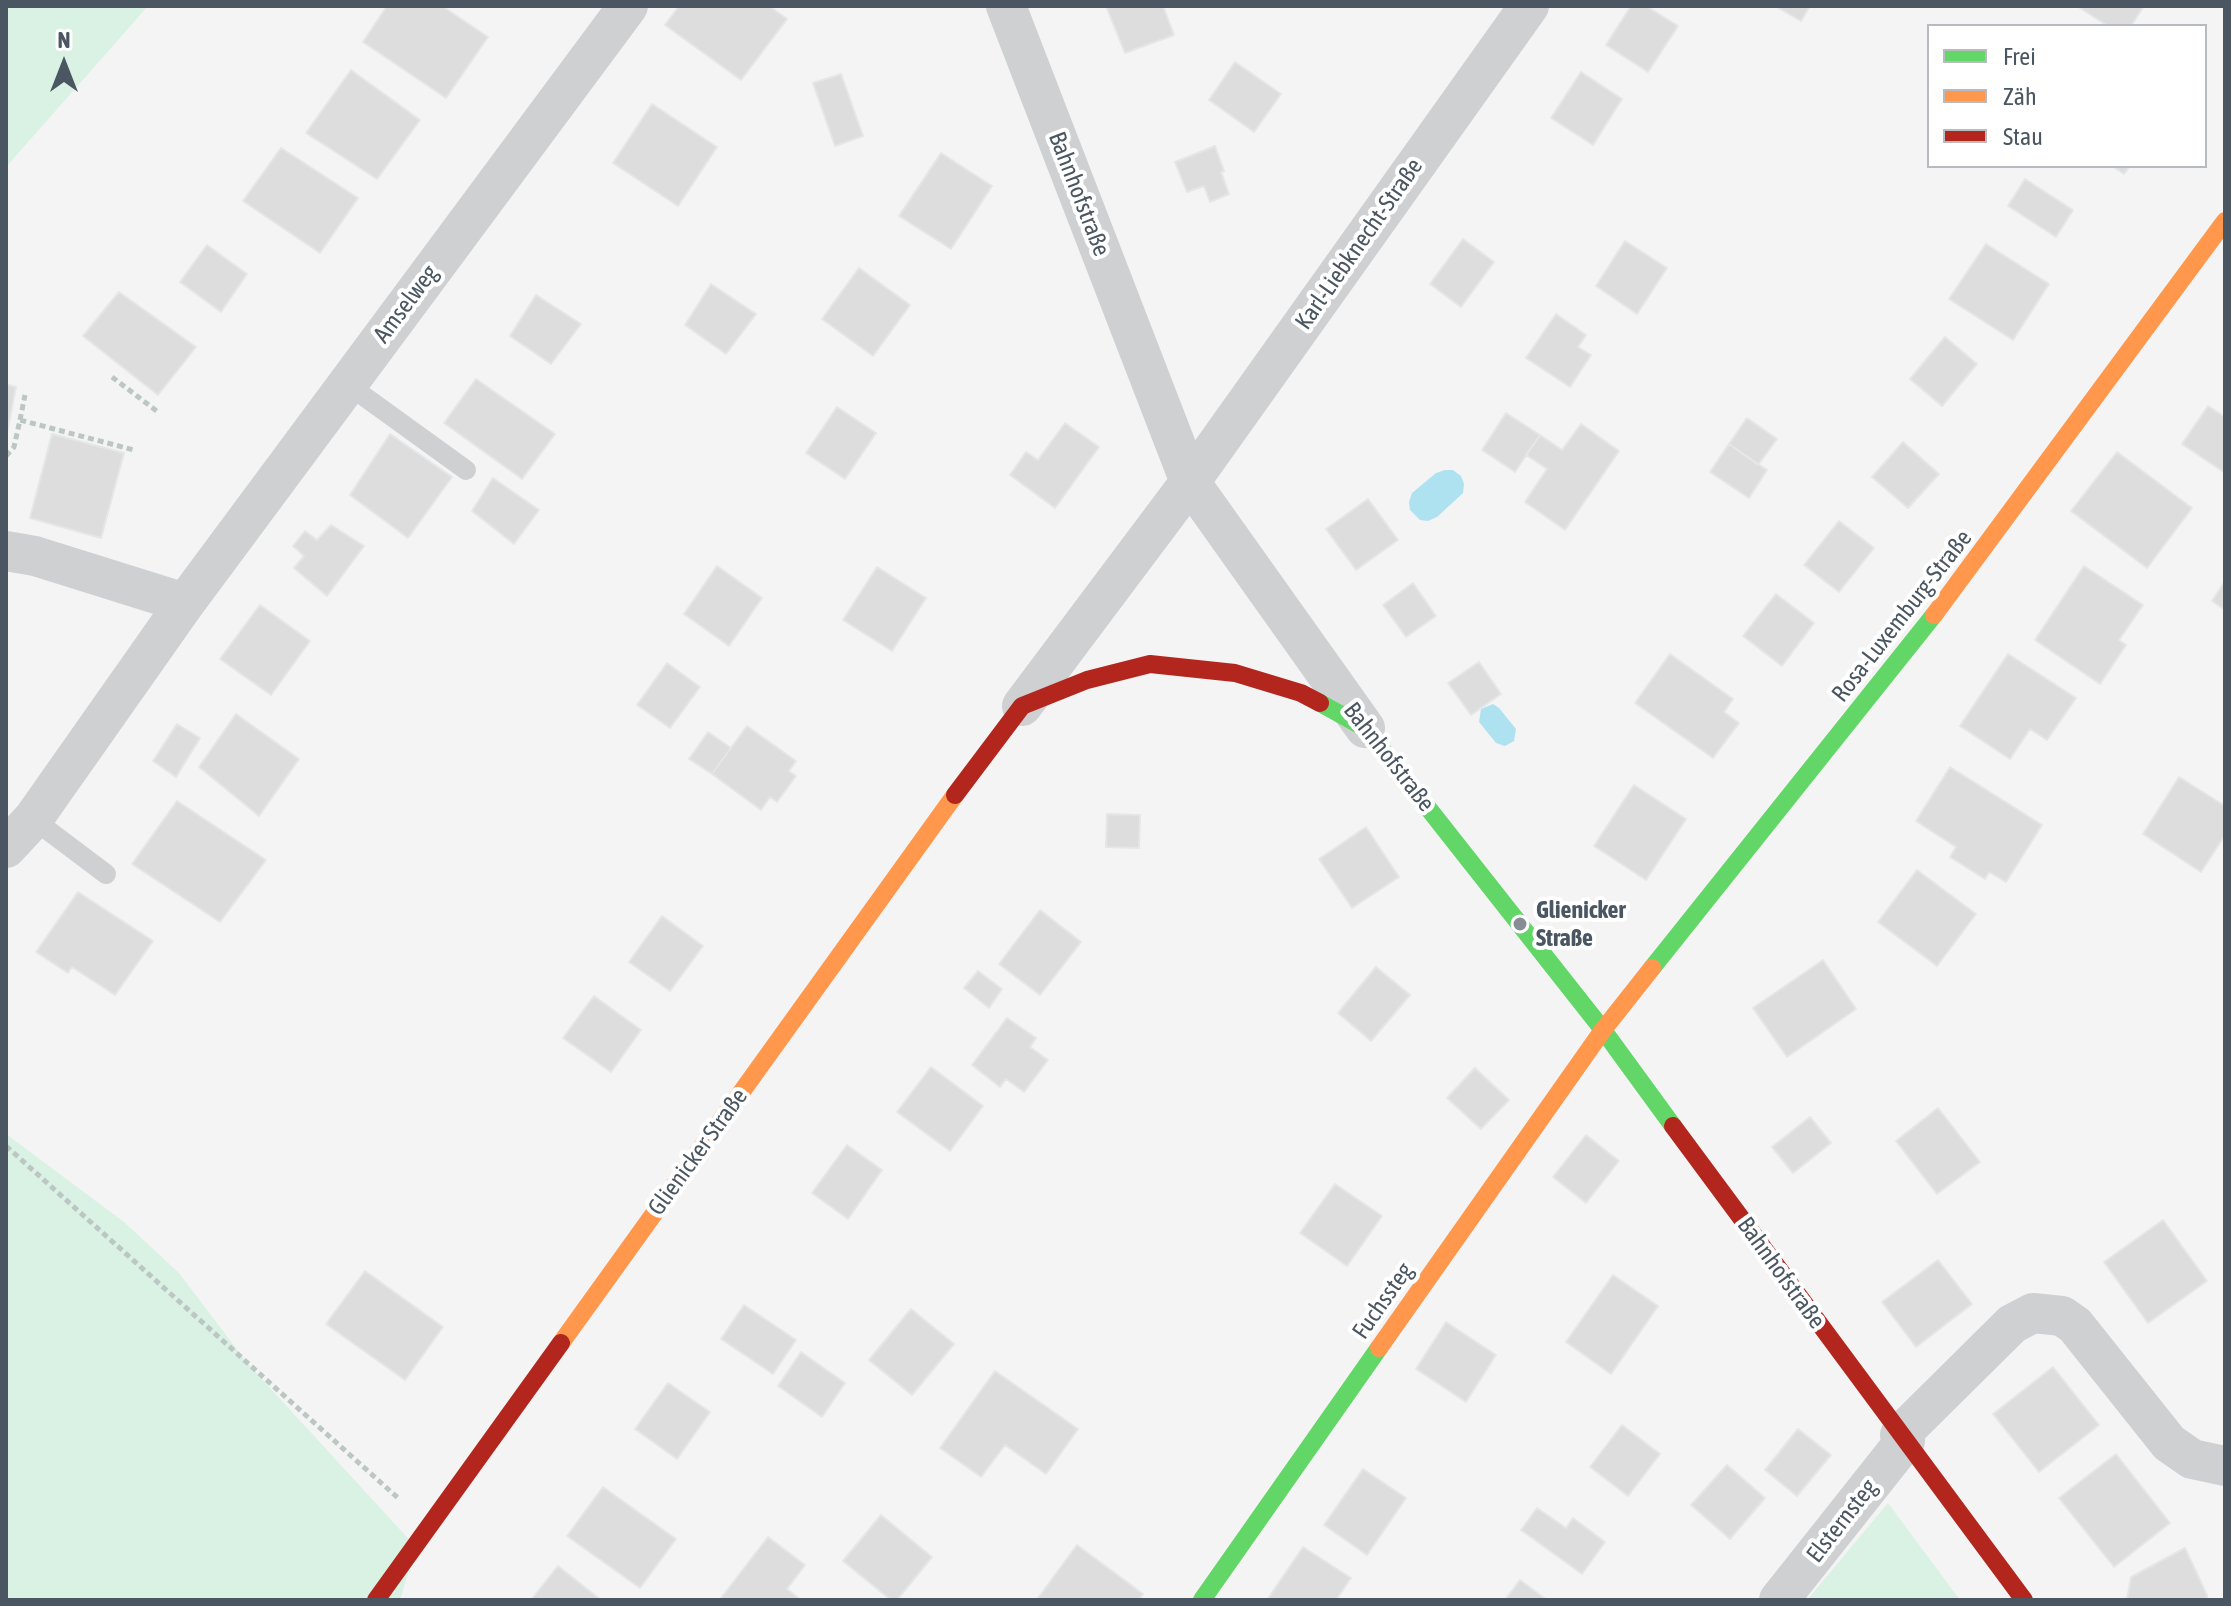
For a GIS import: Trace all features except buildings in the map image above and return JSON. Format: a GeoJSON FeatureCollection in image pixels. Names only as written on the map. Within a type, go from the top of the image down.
{"type":"FeatureCollection","features":[{"type":"Feature","properties":{"kind":"street","name":"Amselweg"},"geometry":{"type":"LineString","coordinates":[[6,848],[33,819],[185,603],[628,6]]}},
{"type":"Feature","properties":{"kind":"street","name":"Bahnhofstraße"},"geometry":{"type":"LineString","coordinates":[[1006,6],[1190,482],[1365,728],[1603,1030],[2024,1600]]}},
{"type":"Feature","properties":{"kind":"street","name":"Karl-Liebknecht-Straße"},"geometry":{"type":"LineString","coordinates":[[1190,482],[1529,6]]}},
{"type":"Feature","properties":{"kind":"street","name":"Rosa-Luxemburg-Straße"},"geometry":{"type":"LineString","coordinates":[[1603,1030],[1954,591],[2221,235]]}},
{"type":"Feature","properties":{"kind":"street","name":"Glienicker Straße"},"geometry":{"type":"LineString","coordinates":[[376,1600],[941,813],[1190,482]]}},
{"type":"Feature","properties":{"kind":"street"},"geometry":{"type":"LineString","coordinates":[[6,551],[35,556],[185,603]]}},
{"type":"Feature","properties":{"kind":"street"},"geometry":{"type":"LineString","coordinates":[[1022,706],[1087,680],[1150,664],[1235,673],[1301,693],[1365,728]]}},
{"type":"Feature","properties":{"kind":"street","name":"Fuchssteg"},"geometry":{"type":"LineString","coordinates":[[1202,1600],[1603,1030]]}},
{"type":"Feature","properties":{"kind":"street"},"geometry":{"type":"LineString","coordinates":[[1902,1438],[2012,1324],[2033,1313],[2062,1316],[2075,1325],[2169,1443],[2192,1459],[2225,1466]]}},
{"type":"Feature","properties":{"kind":"street","name":"Elsternsteg"},"geometry":{"type":"LineString","coordinates":[[1779,1600],[1902,1438]]}},
{"type":"Feature","properties":{"kind":"lane"},"geometry":{"type":"LineString","coordinates":[[347,384],[466,470]]}},
{"type":"Feature","properties":{"kind":"lane"},"geometry":{"type":"LineString","coordinates":[[33,819],[106,874]]}},
{"type":"Feature","properties":{"kind":"path"},"geometry":{"type":"LineString","coordinates":[[112,377],[158,412]]}},
{"type":"Feature","properties":{"kind":"path"},"geometry":{"type":"LineString","coordinates":[[6,456],[14,447],[25,395]]}},
{"type":"Feature","properties":{"kind":"path"},"geometry":{"type":"LineString","coordinates":[[20,420],[134,450]]}},
{"type":"Feature","properties":{"kind":"path"},"geometry":{"type":"LineString","coordinates":[[6,1146],[430,1527]]}},
{"type":"Feature","properties":{"kind":"green space"},"geometry":{"type":"Polygon","coordinates":[[[6,6],[148,6],[6,167],[6,6]]]}},
{"type":"Feature","properties":{"kind":"green space"},"geometry":{"type":"Polygon","coordinates":[[[6,1134],[124,1222],[179,1273],[248,1364],[416,1547],[400,1600],[6,1600],[6,1134]]]}},
{"type":"Feature","properties":{"kind":"green space"},"geometry":{"type":"Polygon","coordinates":[[[1888,1503],[1960,1600],[1807,1600],[1888,1503]]]}},
{"type":"Feature","properties":{"kind":"water"},"geometry":{"type":"Polygon","coordinates":[[[1453,470],[1461,476],[1463,493],[1437,517],[1420,520],[1410,510],[1412,493],[1436,473],[1453,470]]]}},
{"type":"Feature","properties":{"kind":"water"},"geometry":{"type":"Polygon","coordinates":[[[1493,704],[1516,729],[1514,741],[1505,746],[1496,743],[1479,722],[1481,709],[1493,704]]]}},
{"type":"Feature","properties":{"kind":"traffic: fast"},"geometry":{"type":"LineString","coordinates":[[1652,968],[1934,615]]}},
{"type":"Feature","properties":{"kind":"traffic: fast"},"geometry":{"type":"LineString","coordinates":[[1320,703],[1365,728],[1603,1030],[1673,1126]]}},
{"type":"Feature","properties":{"kind":"traffic: fast"},"geometry":{"type":"LineString","coordinates":[[1202,1600],[1379,1348]]}},
{"type":"Feature","properties":{"kind":"traffic: slow"},"geometry":{"type":"LineString","coordinates":[[1934,615],[2225,221]]}},
{"type":"Feature","properties":{"kind":"traffic: slow"},"geometry":{"type":"LineString","coordinates":[[561,1343],[955,795]]}},
{"type":"Feature","properties":{"kind":"traffic: slow"},"geometry":{"type":"LineString","coordinates":[[1379,1348],[1603,1030],[1652,968]]}},
{"type":"Feature","properties":{"kind":"traffic: jam"},"geometry":{"type":"LineString","coordinates":[[955,795],[1022,706],[1087,680],[1150,664],[1235,673],[1301,693],[1320,703]]}},
{"type":"Feature","properties":{"kind":"traffic: jam"},"geometry":{"type":"LineString","coordinates":[[1673,1126],[2024,1600]]}},
{"type":"Feature","properties":{"kind":"traffic: jam"},"geometry":{"type":"LineString","coordinates":[[376,1600],[561,1343]]}},
{"type":"Feature","properties":{"kind":"place","name":"Glienicker Straße"},"geometry":{"type":"Point","coordinates":[1520,924]}}]}
